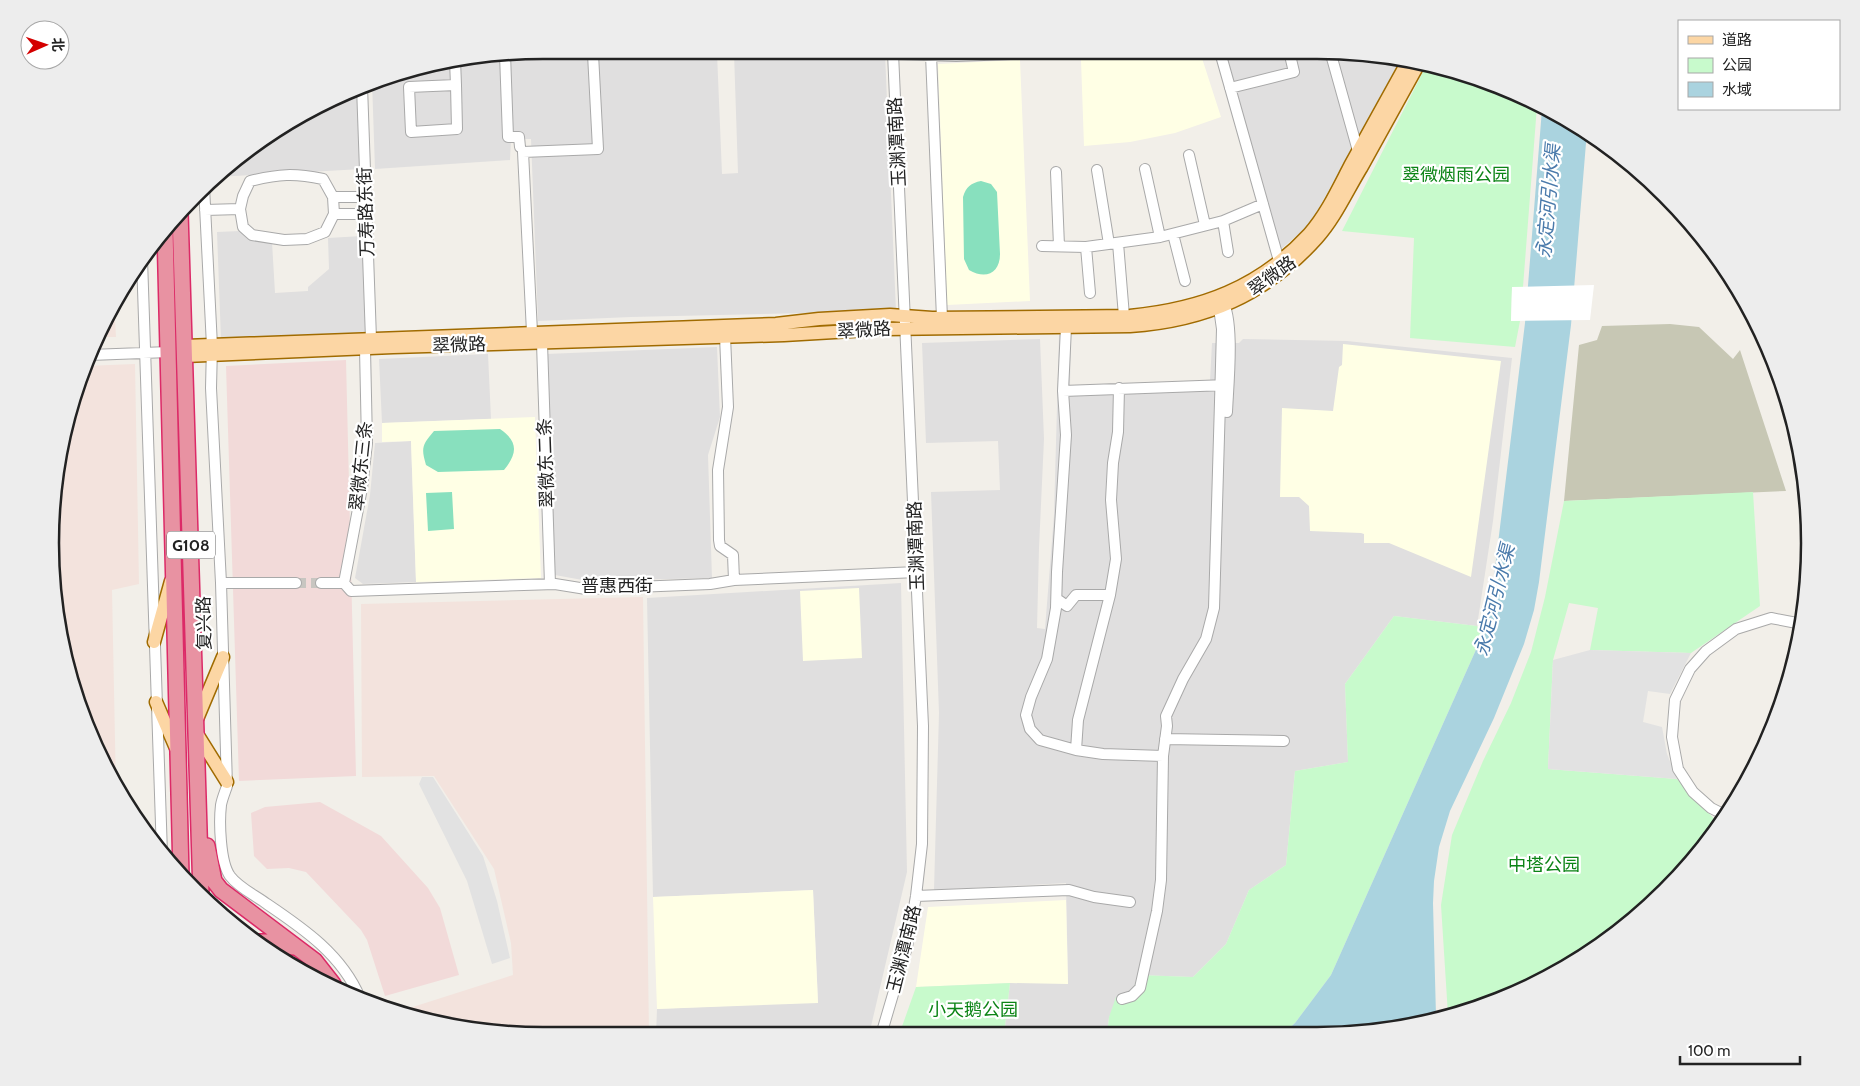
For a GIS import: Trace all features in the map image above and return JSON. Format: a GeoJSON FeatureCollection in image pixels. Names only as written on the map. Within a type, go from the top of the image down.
{"type":"FeatureCollection","features":[{"type":"Feature","properties":{"kind":"highway","name":"复兴路"},"geometry":{"type":"LineString","coordinates":[[180,223],[201,885]]}},
{"type":"Feature","properties":{"kind":"highway","name":"复兴路"},"geometry":{"type":"LineString","coordinates":[[165,240],[180,863]]}},
{"type":"Feature","properties":{"kind":"highway"},"geometry":{"type":"LineString","coordinates":[[199,800],[214,881],[220,890],[302,950],[322,968],[328,976]]}},
{"type":"Feature","properties":{"kind":"highway"},"geometry":{"type":"LineString","coordinates":[[269,943],[278,943],[302,950]]}},
{"type":"Feature","properties":{"kind":"main road","name":"翠微路"},"geometry":{"type":"LineString","coordinates":[[368,344],[532,332],[776,324],[819,319],[890,315],[906,322],[1066,327],[1160,324],[1191,317],[1221,304],[1279,261],[1310,233],[1330,203],[1404,67]]}},
{"type":"Feature","properties":{"kind":"main road","name":"翠微路"},"geometry":{"type":"LineString","coordinates":[[185,351],[368,344],[542,342],[725,336],[942,318],[1124,316],[1159,313],[1239,300],[1293,263],[1318,237],[1338,208],[1416,69]]}},
{"type":"Feature","properties":{"kind":"main road"},"geometry":{"type":"LineString","coordinates":[[154,642],[173,573]]}},
{"type":"Feature","properties":{"kind":"main road"},"geometry":{"type":"LineString","coordinates":[[223,657],[196,728],[227,782]]}},
{"type":"Feature","properties":{"kind":"main road"},"geometry":{"type":"LineString","coordinates":[[156,702],[178,752]]}},
{"type":"Feature","properties":{"kind":"street"},"geometry":{"type":"LineString","coordinates":[[532,332],[523,152],[598,149],[593,59]]}},
{"type":"Feature","properties":{"kind":"street","name":"玉渊潭南路"},"geometry":{"type":"LineString","coordinates":[[883,1027],[907,947],[916,896],[922,844],[923,726],[893,59]]}},
{"type":"Feature","properties":{"kind":"street"},"geometry":{"type":"LineString","coordinates":[[930,59],[942,318]]}},
{"type":"Feature","properties":{"kind":"street"},"geometry":{"type":"LineString","coordinates":[[1222,59],[1279,261]]}},
{"type":"Feature","properties":{"kind":"street"},"geometry":{"type":"LineString","coordinates":[[1230,88],[1294,72],[1291,59]]}},
{"type":"Feature","properties":{"kind":"street"},"geometry":{"type":"LineString","coordinates":[[1332,59],[1358,150]]}},
{"type":"Feature","properties":{"kind":"street"},"geometry":{"type":"LineString","coordinates":[[505,61],[508,137],[519,137],[520,147]]}},
{"type":"Feature","properties":{"kind":"street"},"geometry":{"type":"LineString","coordinates":[[455,67],[456,85],[457,129],[411,132],[410,87],[456,85]]}},
{"type":"Feature","properties":{"kind":"street","name":"万寿路东街"},"geometry":{"type":"LineString","coordinates":[[362,94],[368,344]]}},
{"type":"Feature","properties":{"kind":"street"},"geometry":{"type":"LineString","coordinates":[[1189,155],[1205,225]]}},
{"type":"Feature","properties":{"kind":"street"},"geometry":{"type":"LineString","coordinates":[[1145,169],[1160,237]]}},
{"type":"Feature","properties":{"kind":"street"},"geometry":{"type":"LineString","coordinates":[[1097,170],[1113,243],[1124,316]]}},
{"type":"Feature","properties":{"kind":"street"},"geometry":{"type":"LineString","coordinates":[[1056,172],[1059,246]]}},
{"type":"Feature","properties":{"kind":"street"},"geometry":{"type":"LineString","coordinates":[[298,174],[323,179],[334,197],[334,214],[325,232],[307,239],[284,240],[252,235],[243,227],[240,209],[243,196],[250,181],[270,176],[298,174]]}},
{"type":"Feature","properties":{"kind":"street","name":"复兴路"},"geometry":{"type":"LineString","coordinates":[[205,197],[212,350],[211,388],[221,583],[227,782],[221,804],[222,850],[226,870],[238,884],[284,915],[327,949],[350,977],[356,989]]}},
{"type":"Feature","properties":{"kind":"street"},"geometry":{"type":"LineString","coordinates":[[334,197],[365,197]]}},
{"type":"Feature","properties":{"kind":"street"},"geometry":{"type":"LineString","coordinates":[[1042,246],[1086,247],[1160,237],[1223,221],[1263,204]]}},
{"type":"Feature","properties":{"kind":"street"},"geometry":{"type":"LineString","coordinates":[[206,210],[240,209]]}},
{"type":"Feature","properties":{"kind":"street"},"geometry":{"type":"LineString","coordinates":[[334,214],[365,214]]}},
{"type":"Feature","properties":{"kind":"street"},"geometry":{"type":"LineString","coordinates":[[1223,221],[1228,252]]}},
{"type":"Feature","properties":{"kind":"street"},"geometry":{"type":"LineString","coordinates":[[1173,234],[1185,281]]}},
{"type":"Feature","properties":{"kind":"street"},"geometry":{"type":"LineString","coordinates":[[1086,247],[1090,293]]}},
{"type":"Feature","properties":{"kind":"street"},"geometry":{"type":"LineString","coordinates":[[142,271],[161,841]]}},
{"type":"Feature","properties":{"kind":"street"},"geometry":{"type":"LineString","coordinates":[[1122,999],[1132,996],[1140,988],[1157,911],[1161,880],[1163,756],[1167,726],[1166,716],[1206,639],[1214,608],[1224,385],[1221,304]]}},
{"type":"Feature","properties":{"kind":"street"},"geometry":{"type":"LineString","coordinates":[[1066,327],[1063,391],[1066,435],[1056,608],[1047,659],[1031,697],[1026,715],[1030,730],[1040,740],[1076,750],[1103,754],[1163,756]]}},
{"type":"Feature","properties":{"kind":"street"},"geometry":{"type":"LineString","coordinates":[[725,336],[728,407],[718,470],[719,540],[720,546],[733,555],[734,580]]}},
{"type":"Feature","properties":{"kind":"street","name":"翠微东二条"},"geometry":{"type":"LineString","coordinates":[[542,342],[550,584]]}},
{"type":"Feature","properties":{"kind":"street","name":"翠微东三条"},"geometry":{"type":"LineString","coordinates":[[344,583],[362,488],[367,443],[368,344]]}},
{"type":"Feature","properties":{"kind":"street"},"geometry":{"type":"LineString","coordinates":[[97,355],[169,352]]}},
{"type":"Feature","properties":{"kind":"street"},"geometry":{"type":"LineString","coordinates":[[1063,391],[1224,385]]}},
{"type":"Feature","properties":{"kind":"street"},"geometry":{"type":"LineString","coordinates":[[1076,750],[1078,720],[1110,595],[1116,559],[1111,500],[1113,463],[1118,432],[1119,388]]}},
{"type":"Feature","properties":{"kind":"street","name":"普惠西街"},"geometry":{"type":"LineString","coordinates":[[321,583],[344,583],[351,591],[550,584],[586,588],[710,584],[734,580],[917,572]]}},
{"type":"Feature","properties":{"kind":"street"},"geometry":{"type":"LineString","coordinates":[[221,583],[296,583]]}},
{"type":"Feature","properties":{"kind":"street"},"geometry":{"type":"LineString","coordinates":[[1056,599],[1067,606],[1076,595],[1110,595]]}},
{"type":"Feature","properties":{"kind":"street"},"geometry":{"type":"LineString","coordinates":[[1720,812],[1711,808],[1693,792],[1678,769],[1672,737],[1675,700],[1690,669],[1706,650],[1736,629],[1771,618],[1794,623]]}},
{"type":"Feature","properties":{"kind":"street"},"geometry":{"type":"LineString","coordinates":[[1165,739],[1284,741]]}},
{"type":"Feature","properties":{"kind":"street"},"geometry":{"type":"LineString","coordinates":[[916,896],[1070,890],[1094,897],[1130,902]]}},
{"type":"Feature","properties":{"kind":"shaded area"},"geometry":{"type":"Polygon","coordinates":[[[717,59],[722,174],[738,173],[734,59],[885,59],[896,311],[538,321],[531,139],[511,139],[510,160],[375,169],[372,90],[418,75],[449,68],[511,60],[717,59]]]}},
{"type":"Feature","properties":{"kind":"shaded area"},"geometry":{"type":"Polygon","coordinates":[[[1202,59],[1221,117],[1175,133],[1130,142],[1084,146],[1081,60],[1202,59]]]}},
{"type":"Feature","properties":{"kind":"shaded area"},"geometry":{"type":"Polygon","coordinates":[[[1224,59],[1349,60],[1397,66],[1310,224],[1280,250],[1224,59]]]}},
{"type":"Feature","properties":{"kind":"shaded area"},"geometry":{"type":"Polygon","coordinates":[[[1020,60],[1030,301],[947,305],[938,64],[1020,60]]]}},
{"type":"Feature","properties":{"kind":"shaded area"},"geometry":{"type":"Polygon","coordinates":[[[359,95],[362,169],[227,176],[274,140],[329,109],[359,95]]]}},
{"type":"Feature","properties":{"kind":"shaded area"},"geometry":{"type":"Polygon","coordinates":[[[240,231],[257,241],[272,242],[275,293],[308,291],[308,287],[329,269],[328,238],[362,236],[366,334],[221,340],[217,232],[240,231]]]}},
{"type":"Feature","properties":{"kind":"shaded area"},"geometry":{"type":"Polygon","coordinates":[[[115,318],[116,337],[105,337],[115,318]]]}},
{"type":"Feature","properties":{"kind":"shaded area"},"geometry":{"type":"Polygon","coordinates":[[[1670,324],[1699,327],[1733,359],[1740,350],[1786,491],[1564,501],[1579,345],[1597,340],[1602,326],[1670,324]]]}},
{"type":"Feature","properties":{"kind":"shaded area"},"geometry":{"type":"Polygon","coordinates":[[[1059,335],[1071,335],[1070,386],[1210,381],[1212,343],[1239,343],[1243,339],[1347,341],[1512,358],[1493,521],[1477,626],[1394,616],[1345,684],[1348,762],[1295,771],[1286,865],[1249,890],[1226,944],[1193,977],[1138,975],[1133,990],[1109,1017],[1108,1027],[1005,1027],[1010,983],[1068,983],[1066,883],[934,890],[939,713],[931,492],[1000,490],[998,441],[926,443],[922,343],[1040,339],[1044,439],[1037,628],[1045,629],[1054,515],[1059,335]]]}},
{"type":"Feature","properties":{"kind":"shaded area"},"geometry":{"type":"Polygon","coordinates":[[[1343,344],[1501,361],[1471,577],[1389,543],[1364,543],[1364,534],[1361,533],[1310,531],[1309,506],[1299,497],[1280,497],[1282,408],[1333,411],[1339,367],[1342,365],[1343,344]]]}},
{"type":"Feature","properties":{"kind":"shaded area"},"geometry":{"type":"Polygon","coordinates":[[[717,347],[720,417],[708,455],[712,578],[588,581],[555,575],[546,354],[717,347]]]}},
{"type":"Feature","properties":{"kind":"shaded area"},"geometry":{"type":"Polygon","coordinates":[[[488,354],[491,419],[382,423],[379,359],[488,354]]]}},
{"type":"Feature","properties":{"kind":"shaded area"},"geometry":{"type":"Polygon","coordinates":[[[346,360],[356,776],[239,781],[226,366],[346,360]]]}},
{"type":"Feature","properties":{"kind":"shaded area"},"geometry":{"type":"Polygon","coordinates":[[[135,364],[139,584],[112,590],[116,769],[84,699],[75,668],[63,606],[60,575],[60,511],[63,480],[75,418],[93,366],[135,364]]]}},
{"type":"Feature","properties":{"kind":"shaded area"},"geometry":{"type":"Polygon","coordinates":[[[535,417],[541,578],[416,582],[411,441],[382,442],[382,423],[535,417]]]}},
{"type":"Feature","properties":{"kind":"shaded area"},"geometry":{"type":"Polygon","coordinates":[[[411,441],[416,582],[363,584],[355,578],[370,495],[375,443],[411,441]]]}},
{"type":"Feature","properties":{"kind":"shaded area"},"geometry":{"type":"Polygon","coordinates":[[[901,583],[907,872],[871,1027],[656,1027],[657,1009],[818,1002],[813,890],[653,897],[647,598],[901,583]]]}},
{"type":"Feature","properties":{"kind":"shaded area"},"geometry":{"type":"Polygon","coordinates":[[[859,588],[862,658],[803,661],[800,591],[859,588]]]}},
{"type":"Feature","properties":{"kind":"shaded area"},"geometry":{"type":"Polygon","coordinates":[[[643,597],[649,1027],[511,1026],[449,1018],[409,1008],[513,975],[511,943],[494,869],[434,776],[362,777],[361,604],[643,597]]]}},
{"type":"Feature","properties":{"kind":"shaded area"},"geometry":{"type":"Polygon","coordinates":[[[1590,650],[1691,653],[1670,694],[1648,691],[1643,722],[1662,727],[1667,754],[1677,779],[1548,769],[1553,660],[1590,650]]]}},
{"type":"Feature","properties":{"kind":"shaded area"},"geometry":{"type":"Polygon","coordinates":[[[422,777],[433,777],[483,856],[497,901],[510,958],[492,964],[467,881],[419,784],[422,777]]]}},
{"type":"Feature","properties":{"kind":"shaded area"},"geometry":{"type":"Polygon","coordinates":[[[320,802],[381,836],[428,888],[440,908],[459,975],[385,996],[367,940],[361,930],[306,872],[289,868],[267,869],[254,856],[251,813],[265,807],[320,802]]]}},
{"type":"Feature","properties":{"kind":"shaded area"},"geometry":{"type":"Polygon","coordinates":[[[813,890],[818,1003],[657,1009],[653,897],[813,890]]]}},
{"type":"Feature","properties":{"kind":"shaded area"},"geometry":{"type":"Polygon","coordinates":[[[1066,900],[1068,984],[1010,983],[916,987],[928,907],[1066,900]]]}},
{"type":"Feature","properties":{"kind":"green space","name":"翠微烟雨公园"},"geometry":{"type":"Polygon","coordinates":[[[1424,71],[1473,84],[1537,112],[1523,287],[1512,287],[1511,321],[1520,321],[1515,347],[1410,338],[1414,238],[1342,231],[1424,71]]]}},
{"type":"Feature","properties":{"kind":"green space"},"geometry":{"type":"Polygon","coordinates":[[[981,181],[991,184],[997,192],[1000,254],[998,266],[991,273],[986,274],[975,273],[969,270],[964,259],[963,197],[969,186],[981,181]]]}},
{"type":"Feature","properties":{"kind":"green space"},"geometry":{"type":"Polygon","coordinates":[[[500,429],[513,443],[514,448],[512,459],[504,470],[438,472],[426,465],[423,454],[424,447],[434,431],[500,429]]]}},
{"type":"Feature","properties":{"kind":"green space"},"geometry":{"type":"Polygon","coordinates":[[[452,492],[454,529],[428,531],[426,493],[452,492]]]}},
{"type":"Feature","properties":{"kind":"green space","name":"中塔公园"},"geometry":{"type":"Polygon","coordinates":[[[1753,492],[1760,606],[1691,653],[1590,650],[1598,608],[1569,603],[1553,660],[1548,769],[1677,779],[1715,819],[1681,862],[1659,885],[1636,907],[1586,946],[1531,977],[1473,1002],[1448,1009],[1441,905],[1452,835],[1483,761],[1511,703],[1531,652],[1545,597],[1564,501],[1753,492]]]}},
{"type":"Feature","properties":{"kind":"green space"},"geometry":{"type":"Polygon","coordinates":[[[1394,616],[1477,626],[1483,634],[1331,975],[1291,1027],[1108,1027],[1109,1017],[1116,997],[1133,990],[1138,975],[1193,977],[1226,944],[1249,890],[1286,865],[1295,771],[1348,762],[1345,684],[1394,616]]]}},
{"type":"Feature","properties":{"kind":"green space","name":"小天鹅公园"},"geometry":{"type":"Polygon","coordinates":[[[1010,983],[1005,1027],[902,1027],[916,987],[1010,983]]]}},
{"type":"Feature","properties":{"kind":"water","name":"永定河引水渠"},"geometry":{"type":"Polygon","coordinates":[[[1542,115],[1586,140],[1571,325],[1534,610],[1524,644],[1494,718],[1450,811],[1439,847],[1433,903],[1436,1012],[1380,1023],[1349,1026],[1291,1027],[1331,975],[1483,634],[1494,576],[1525,323],[1542,115]]]}},
{"type":"Feature","properties":{"kind":"pier"},"geometry":{"type":"Polygon","coordinates":[[[1594,285],[1590,320],[1511,321],[1512,287],[1594,285]]]}},
{"type":"Feature","properties":{"kind":"tunnel"},"geometry":{"type":"LineString","coordinates":[[296,583],[321,583]]}}]}
